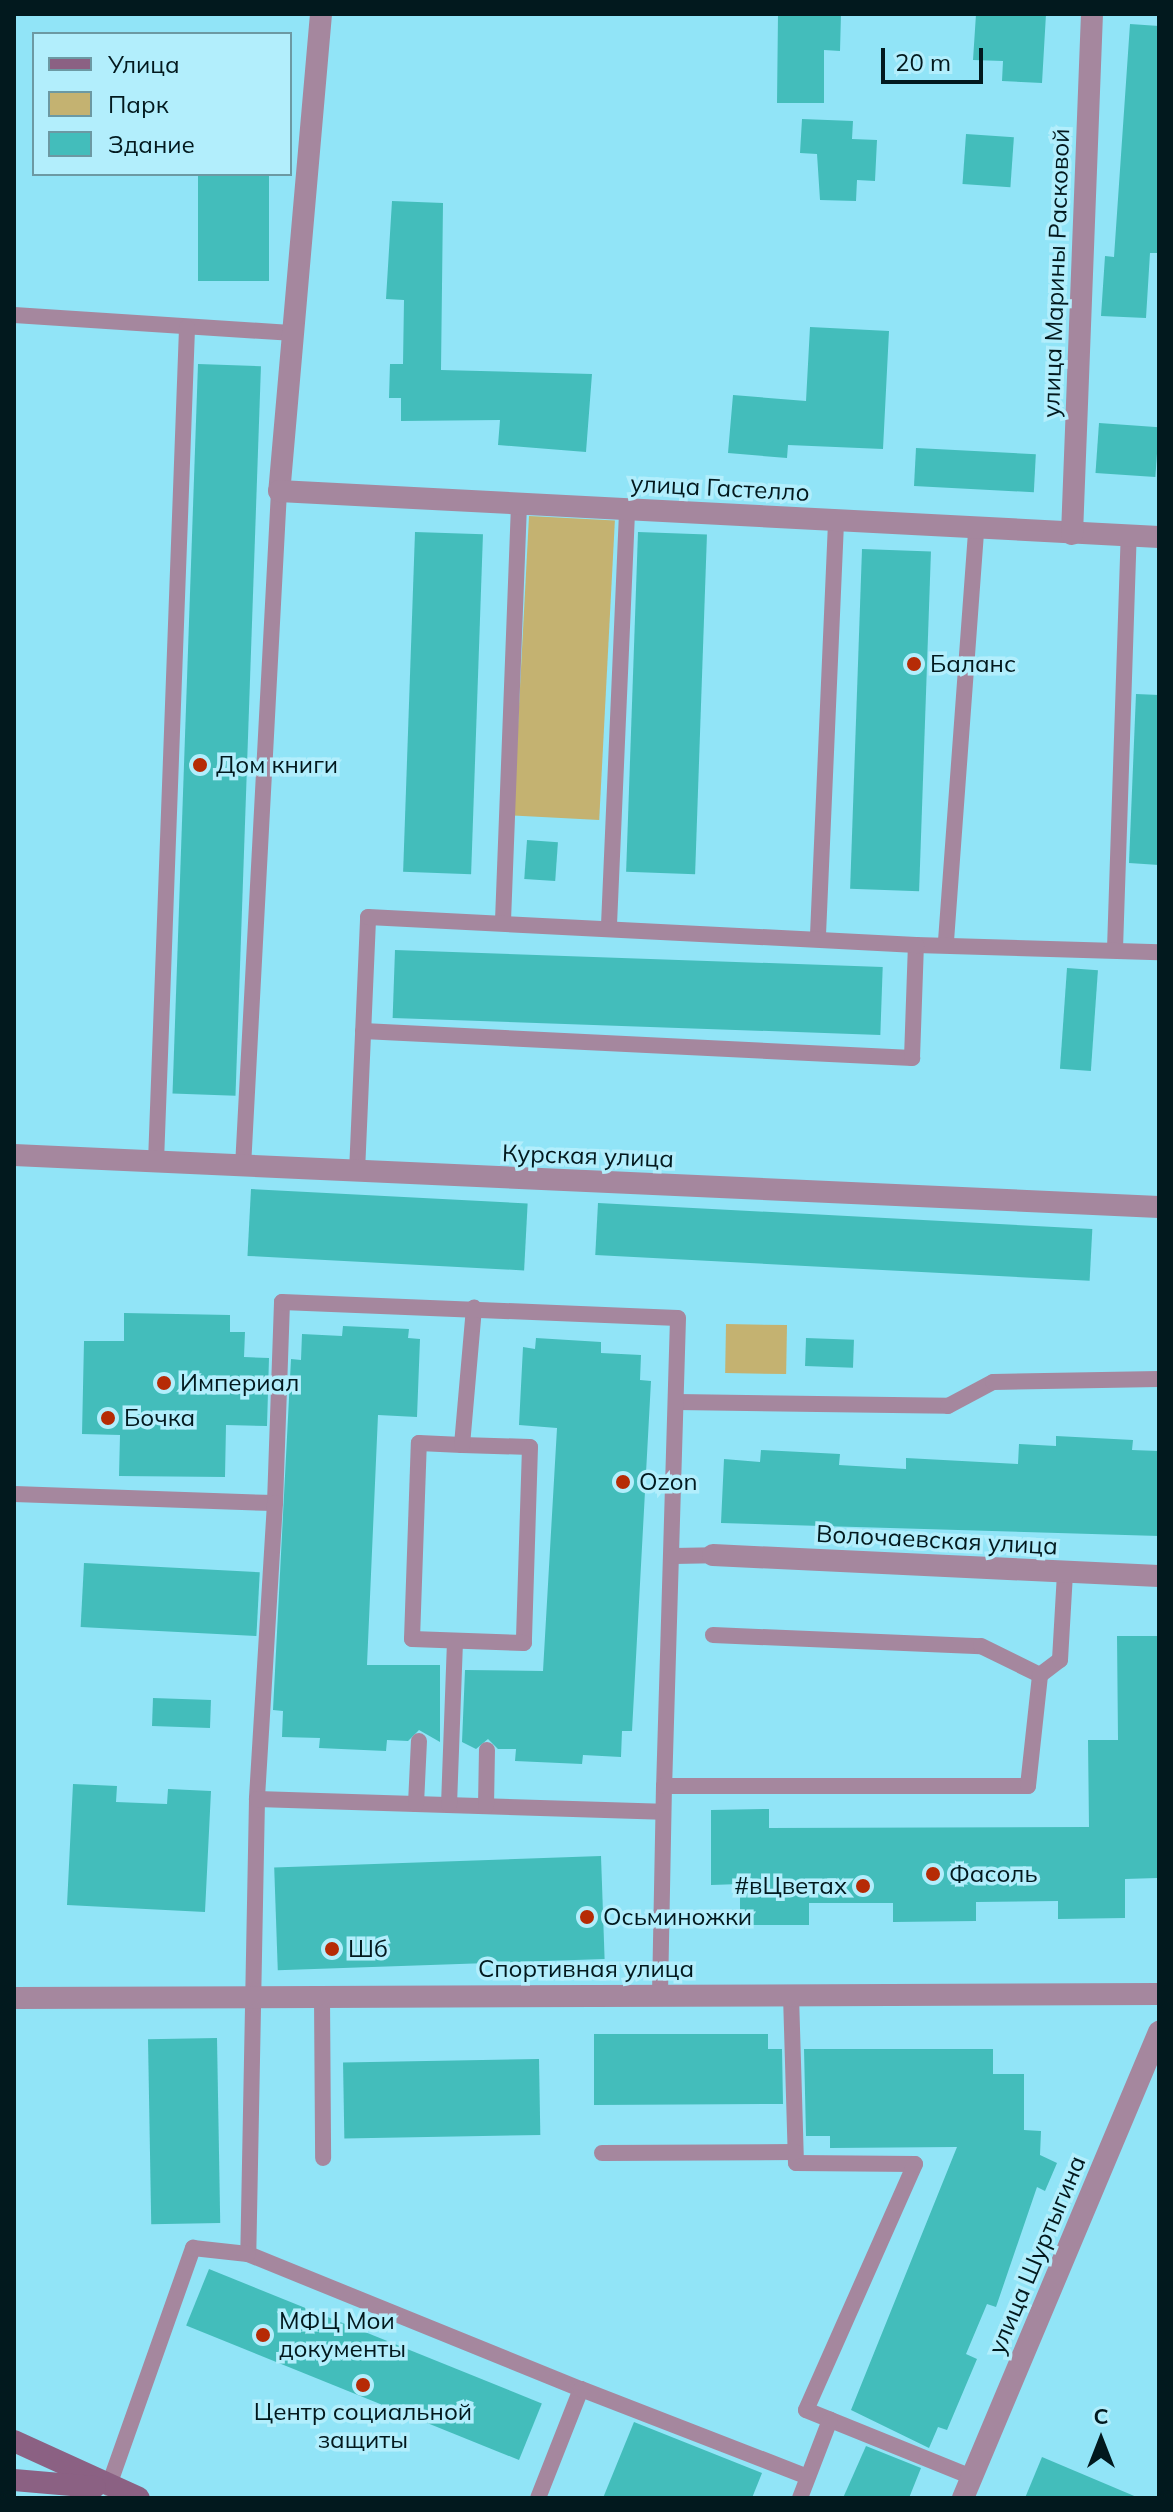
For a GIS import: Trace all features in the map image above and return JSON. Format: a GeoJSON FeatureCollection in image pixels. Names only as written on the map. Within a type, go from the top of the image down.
{"type":"FeatureCollection","features":[{"type":"Feature","properties":{"kind":"main road"},"geometry":{"type":"LineString","coordinates":[[14,2441],[108,2488],[139,2498]]}},
{"type":"Feature","properties":{"kind":"main road"},"geometry":{"type":"LineString","coordinates":[[14,2480],[108,2488]]}},
{"type":"Feature","properties":{"kind":"street"},"geometry":{"type":"LineString","coordinates":[[279,491],[321,14]]}},
{"type":"Feature","properties":{"kind":"street","name":"улица Марины Расковой"},"geometry":{"type":"LineString","coordinates":[[1072,534],[1092,14]]}},
{"type":"Feature","properties":{"kind":"street","name":"улица Гастелло"},"geometry":{"type":"LineString","coordinates":[[279,491],[1159,537]]}},
{"type":"Feature","properties":{"kind":"street","name":"Курская улица"},"geometry":{"type":"LineString","coordinates":[[14,1155],[1159,1207]]}},
{"type":"Feature","properties":{"kind":"street","name":"Волочаевская улица"},"geometry":{"type":"LineString","coordinates":[[713,1555],[1159,1576]]}},
{"type":"Feature","properties":{"kind":"street","name":"Спортивная улица"},"geometry":{"type":"LineString","coordinates":[[14,1998],[1159,1994]]}},
{"type":"Feature","properties":{"kind":"street","name":"улица Шуртыгина"},"geometry":{"type":"LineString","coordinates":[[968,2488],[1159,2032]]}},
{"type":"Feature","properties":{"kind":"lane"},"geometry":{"type":"LineString","coordinates":[[14,315],[294,333]]}},
{"type":"Feature","properties":{"kind":"lane"},"geometry":{"type":"LineString","coordinates":[[156,1162],[187,328]]}},
{"type":"Feature","properties":{"kind":"lane"},"geometry":{"type":"LineString","coordinates":[[243,1167],[279,491]]}},
{"type":"Feature","properties":{"kind":"lane"},"geometry":{"type":"LineString","coordinates":[[503,921],[519,502]]}},
{"type":"Feature","properties":{"kind":"lane"},"geometry":{"type":"LineString","coordinates":[[609,925],[627,508]]}},
{"type":"Feature","properties":{"kind":"lane"},"geometry":{"type":"LineString","coordinates":[[818,935],[836,521]]}},
{"type":"Feature","properties":{"kind":"lane"},"geometry":{"type":"LineString","coordinates":[[946,941],[976,529]]}},
{"type":"Feature","properties":{"kind":"lane"},"geometry":{"type":"LineString","coordinates":[[1115,949],[1129,536]]}},
{"type":"Feature","properties":{"kind":"lane"},"geometry":{"type":"LineString","coordinates":[[357,1172],[368,917],[818,935],[916,945],[946,941],[1159,952]]}},
{"type":"Feature","properties":{"kind":"lane"},"geometry":{"type":"LineString","coordinates":[[363,1031],[912,1058],[916,945]]}},
{"type":"Feature","properties":{"kind":"lane"},"geometry":{"type":"LineString","coordinates":[[248,2254],[257,1799],[275,1503],[282,1302],[678,1318],[674,1556],[662,1812],[660,1994]]}},
{"type":"Feature","properties":{"kind":"lane"},"geometry":{"type":"LineString","coordinates":[[462,1445],[474,1308]]}},
{"type":"Feature","properties":{"kind":"lane"},"geometry":{"type":"LineString","coordinates":[[677,1402],[948,1406],[993,1382],[1159,1379]]}},
{"type":"Feature","properties":{"kind":"lane"},"geometry":{"type":"LineString","coordinates":[[419,1443],[462,1445],[530,1447],[524,1643],[412,1639],[419,1443]]}},
{"type":"Feature","properties":{"kind":"lane"},"geometry":{"type":"LineString","coordinates":[[14,1494],[275,1503]]}},
{"type":"Feature","properties":{"kind":"lane"},"geometry":{"type":"LineString","coordinates":[[674,1556],[713,1555]]}},
{"type":"Feature","properties":{"kind":"lane"},"geometry":{"type":"LineString","coordinates":[[664,1786],[1028,1786],[1040,1675],[1060,1660],[1065,1572]]}},
{"type":"Feature","properties":{"kind":"lane"},"geometry":{"type":"LineString","coordinates":[[713,1635],[981,1646],[1040,1675]]}},
{"type":"Feature","properties":{"kind":"lane"},"geometry":{"type":"LineString","coordinates":[[449,1805],[455,1641]]}},
{"type":"Feature","properties":{"kind":"lane"},"geometry":{"type":"LineString","coordinates":[[416,1804],[419,1741]]}},
{"type":"Feature","properties":{"kind":"lane"},"geometry":{"type":"LineString","coordinates":[[486,1806],[487,1750]]}},
{"type":"Feature","properties":{"kind":"lane"},"geometry":{"type":"LineString","coordinates":[[257,1799],[662,1812]]}},
{"type":"Feature","properties":{"kind":"lane"},"geometry":{"type":"LineString","coordinates":[[791,1995],[796,2163],[915,2164],[806,2410],[968,2488]]}},
{"type":"Feature","properties":{"kind":"lane"},"geometry":{"type":"LineString","coordinates":[[322,1997],[323,2158]]}},
{"type":"Feature","properties":{"kind":"lane"},"geometry":{"type":"LineString","coordinates":[[602,2153],[795,2152]]}},
{"type":"Feature","properties":{"kind":"lane"},"geometry":{"type":"LineString","coordinates":[[108,2488],[193,2248],[248,2254],[808,2477]]}},
{"type":"Feature","properties":{"kind":"lane"},"geometry":{"type":"LineString","coordinates":[[538,2498],[581,2389]]}},
{"type":"Feature","properties":{"kind":"lane"},"geometry":{"type":"LineString","coordinates":[[800,2498],[830,2420]]}},
{"type":"Feature","properties":{"kind":"green space"},"geometry":{"type":"Polygon","coordinates":[[[529,516],[615,521],[599,820],[513,816],[529,516]]]}},
{"type":"Feature","properties":{"kind":"green space"},"geometry":{"type":"Polygon","coordinates":[[[726,1324],[787,1325],[786,1374],[725,1373],[726,1324]]]}},
{"type":"Feature","properties":{"kind":"building"},"geometry":{"type":"Polygon","coordinates":[[[778,14],[841,14],[840,51],[824,50],[824,103],[777,103],[778,14]]]}},
{"type":"Feature","properties":{"kind":"building"},"geometry":{"type":"Polygon","coordinates":[[[976,14],[1046,14],[1042,83],[1002,81],[1003,61],[973,60],[976,14]]]}},
{"type":"Feature","properties":{"kind":"building"},"geometry":{"type":"Polygon","coordinates":[[[1130,24],[1159,26],[1159,253],[1150,253],[1146,318],[1101,316],[1105,256],[1114,257],[1130,24]]]}},
{"type":"Feature","properties":{"kind":"building"},"geometry":{"type":"Polygon","coordinates":[[[802,119],[853,121],[852,139],[877,140],[875,181],[857,180],[856,201],[820,200],[817,154],[800,153],[802,119]]]}},
{"type":"Feature","properties":{"kind":"building"},"geometry":{"type":"Polygon","coordinates":[[[966,134],[1014,137],[1010,187],[963,184],[966,134]]]}},
{"type":"Feature","properties":{"kind":"building"},"geometry":{"type":"Polygon","coordinates":[[[198,176],[269,176],[269,281],[198,281],[198,176]]]}},
{"type":"Feature","properties":{"kind":"building"},"geometry":{"type":"Polygon","coordinates":[[[392,201],[443,203],[441,370],[592,374],[586,452],[498,445],[500,420],[401,421],[401,398],[389,398],[390,364],[403,364],[404,300],[386,299],[392,201]]]}},
{"type":"Feature","properties":{"kind":"building"},"geometry":{"type":"Polygon","coordinates":[[[810,327],[889,331],[883,449],[788,445],[787,458],[728,453],[733,395],[806,401],[810,327]]]}},
{"type":"Feature","properties":{"kind":"building"},"geometry":{"type":"Polygon","coordinates":[[[198,364],[261,366],[235,1096],[173,1094],[198,364]]]}},
{"type":"Feature","properties":{"kind":"building"},"geometry":{"type":"Polygon","coordinates":[[[1099,423],[1159,427],[1155,477],[1096,473],[1099,423]]]}},
{"type":"Feature","properties":{"kind":"building"},"geometry":{"type":"Polygon","coordinates":[[[916,448],[1036,454],[1034,492],[914,486],[916,448]]]}},
{"type":"Feature","properties":{"kind":"building"},"geometry":{"type":"Polygon","coordinates":[[[415,532],[483,534],[471,874],[403,872],[415,532]]]}},
{"type":"Feature","properties":{"kind":"building"},"geometry":{"type":"Polygon","coordinates":[[[638,532],[707,534],[695,874],[626,872],[638,532]]]}},
{"type":"Feature","properties":{"kind":"building"},"geometry":{"type":"Polygon","coordinates":[[[862,549],[931,551],[919,891],[850,889],[862,549]]]}},
{"type":"Feature","properties":{"kind":"building"},"geometry":{"type":"Polygon","coordinates":[[[1136,694],[1159,695],[1159,865],[1129,863],[1136,694]]]}},
{"type":"Feature","properties":{"kind":"building"},"geometry":{"type":"Polygon","coordinates":[[[527,840],[558,842],[555,881],[524,879],[527,840]]]}},
{"type":"Feature","properties":{"kind":"building"},"geometry":{"type":"Polygon","coordinates":[[[395,950],[883,967],[880,1035],[393,1018],[395,950]]]}},
{"type":"Feature","properties":{"kind":"building"},"geometry":{"type":"Polygon","coordinates":[[[1067,968],[1098,970],[1091,1071],[1060,1069],[1067,968]]]}},
{"type":"Feature","properties":{"kind":"building"},"geometry":{"type":"Polygon","coordinates":[[[251,1189],[528,1203],[524,1270],[247,1256],[251,1189]]]}},
{"type":"Feature","properties":{"kind":"building"},"geometry":{"type":"Polygon","coordinates":[[[598,1203],[1092,1229],[1090,1281],[595,1255],[598,1203]]]}},
{"type":"Feature","properties":{"kind":"building","name":"Империал"},"geometry":{"type":"Polygon","coordinates":[[[124,1313],[230,1315],[230,1332],[245,1332],[244,1357],[269,1358],[267,1426],[226,1425],[225,1477],[119,1476],[120,1435],[82,1434],[84,1341],[124,1341],[124,1313]]]}},
{"type":"Feature","properties":{"kind":"building"},"geometry":{"type":"Polygon","coordinates":[[[343,1326],[409,1329],[408,1338],[420,1339],[417,1417],[378,1415],[367,1665],[440,1665],[440,1742],[419,1730],[408,1741],[387,1740],[386,1751],[319,1748],[320,1738],[282,1737],[283,1711],[273,1710],[291,1359],[301,1360],[302,1334],[342,1336],[343,1326]]]}},
{"type":"Feature","properties":{"kind":"building"},"geometry":{"type":"Polygon","coordinates":[[[536,1338],[601,1342],[601,1353],[641,1355],[640,1380],[651,1381],[632,1731],[622,1731],[621,1757],[583,1755],[582,1764],[515,1761],[516,1749],[498,1749],[488,1739],[476,1749],[462,1742],[465,1670],[543,1671],[557,1428],[519,1425],[523,1347],[535,1349],[536,1338]]]}},
{"type":"Feature","properties":{"kind":"building"},"geometry":{"type":"Polygon","coordinates":[[[806,1338],[854,1340],[853,1368],[805,1366],[806,1338]]]}},
{"type":"Feature","properties":{"kind":"building"},"geometry":{"type":"Polygon","coordinates":[[[1056,1436],[1133,1440],[1132,1450],[1159,1451],[1159,1536],[721,1523],[724,1459],[760,1462],[761,1450],[840,1454],[839,1465],[906,1469],[906,1458],[1018,1464],[1019,1444],[1056,1446],[1056,1436]]]}},
{"type":"Feature","properties":{"kind":"building"},"geometry":{"type":"Polygon","coordinates":[[[84,1563],[260,1572],[256,1636],[81,1627],[84,1563]]]}},
{"type":"Feature","properties":{"kind":"building"},"geometry":{"type":"Polygon","coordinates":[[[1117,1636],[1159,1636],[1157,1878],[1125,1879],[1125,1918],[1058,1919],[1058,1901],[976,1902],[976,1921],[893,1922],[893,1903],[809,1903],[809,1925],[740,1925],[740,1884],[711,1885],[711,1810],[769,1809],[769,1828],[1089,1827],[1088,1740],[1118,1740],[1117,1636]]]}},
{"type":"Feature","properties":{"kind":"building"},"geometry":{"type":"Polygon","coordinates":[[[153,1698],[211,1700],[210,1728],[152,1726],[153,1698]]]}},
{"type":"Feature","properties":{"kind":"building"},"geometry":{"type":"Polygon","coordinates":[[[73,1784],[117,1786],[116,1802],[167,1804],[168,1789],[211,1791],[205,1912],[67,1905],[73,1784]]]}},
{"type":"Feature","properties":{"kind":"building"},"geometry":{"type":"Polygon","coordinates":[[[601,1856],[605,1959],[278,1970],[274,1867],[601,1856]]]}},
{"type":"Feature","properties":{"kind":"building"},"geometry":{"type":"Polygon","coordinates":[[[594,2034],[768,2034],[768,2049],[782,2049],[783,2104],[594,2105],[594,2034]]]}},
{"type":"Feature","properties":{"kind":"building"},"geometry":{"type":"Polygon","coordinates":[[[217,2038],[220,2223],[151,2224],[148,2039],[217,2038]]]}},
{"type":"Feature","properties":{"kind":"building"},"geometry":{"type":"Polygon","coordinates":[[[804,2049],[993,2049],[993,2074],[1024,2074],[1024,2130],[1041,2131],[1040,2155],[1057,2163],[1045,2191],[1037,2187],[996,2307],[987,2304],[966,2354],[977,2359],[947,2430],[938,2427],[929,2448],[851,2410],[957,2147],[830,2148],[830,2136],[806,2136],[804,2049]]]}},
{"type":"Feature","properties":{"kind":"building"},"geometry":{"type":"Polygon","coordinates":[[[539,2059],[540,2135],[344,2138],[343,2062],[539,2059]]]}},
{"type":"Feature","properties":{"kind":"building"},"geometry":{"type":"Polygon","coordinates":[[[209,2269],[542,2403],[519,2460],[186,2326],[209,2269]]]}},
{"type":"Feature","properties":{"kind":"building"},"geometry":{"type":"Polygon","coordinates":[[[634,2422],[762,2473],[752,2498],[603,2498],[634,2422]]]}},
{"type":"Feature","properties":{"kind":"building"},"geometry":{"type":"Polygon","coordinates":[[[866,2446],[921,2468],[909,2498],[843,2498],[866,2446]]]}},
{"type":"Feature","properties":{"kind":"building"},"geometry":{"type":"Polygon","coordinates":[[[1042,2457],[1139,2498],[1025,2498],[1042,2457]]]}},
{"type":"Feature","properties":{"kind":"place","name":"Баланс"},"geometry":{"type":"Point","coordinates":[914,664]}},
{"type":"Feature","properties":{"kind":"place","name":"Дом книги"},"geometry":{"type":"Point","coordinates":[200,765]}},
{"type":"Feature","properties":{"kind":"place","name":"Империал"},"geometry":{"type":"Point","coordinates":[164,1383]}},
{"type":"Feature","properties":{"kind":"place","name":"Бочка"},"geometry":{"type":"Point","coordinates":[108,1418]}},
{"type":"Feature","properties":{"kind":"place","name":"Ozon"},"geometry":{"type":"Point","coordinates":[623,1482]}},
{"type":"Feature","properties":{"kind":"place","name":"Фасоль"},"geometry":{"type":"Point","coordinates":[933,1874]}},
{"type":"Feature","properties":{"kind":"place","name":"#вЦветах"},"geometry":{"type":"Point","coordinates":[863,1886]}},
{"type":"Feature","properties":{"kind":"place","name":"Осьминожки"},"geometry":{"type":"Point","coordinates":[587,1917]}},
{"type":"Feature","properties":{"kind":"place","name":"Шб"},"geometry":{"type":"Point","coordinates":[332,1949]}},
{"type":"Feature","properties":{"kind":"place","name":"МФЦ Мои документы"},"geometry":{"type":"Point","coordinates":[263,2335]}},
{"type":"Feature","properties":{"kind":"place","name":"Центр социальной защиты"},"geometry":{"type":"Point","coordinates":[363,2385]}}]}
